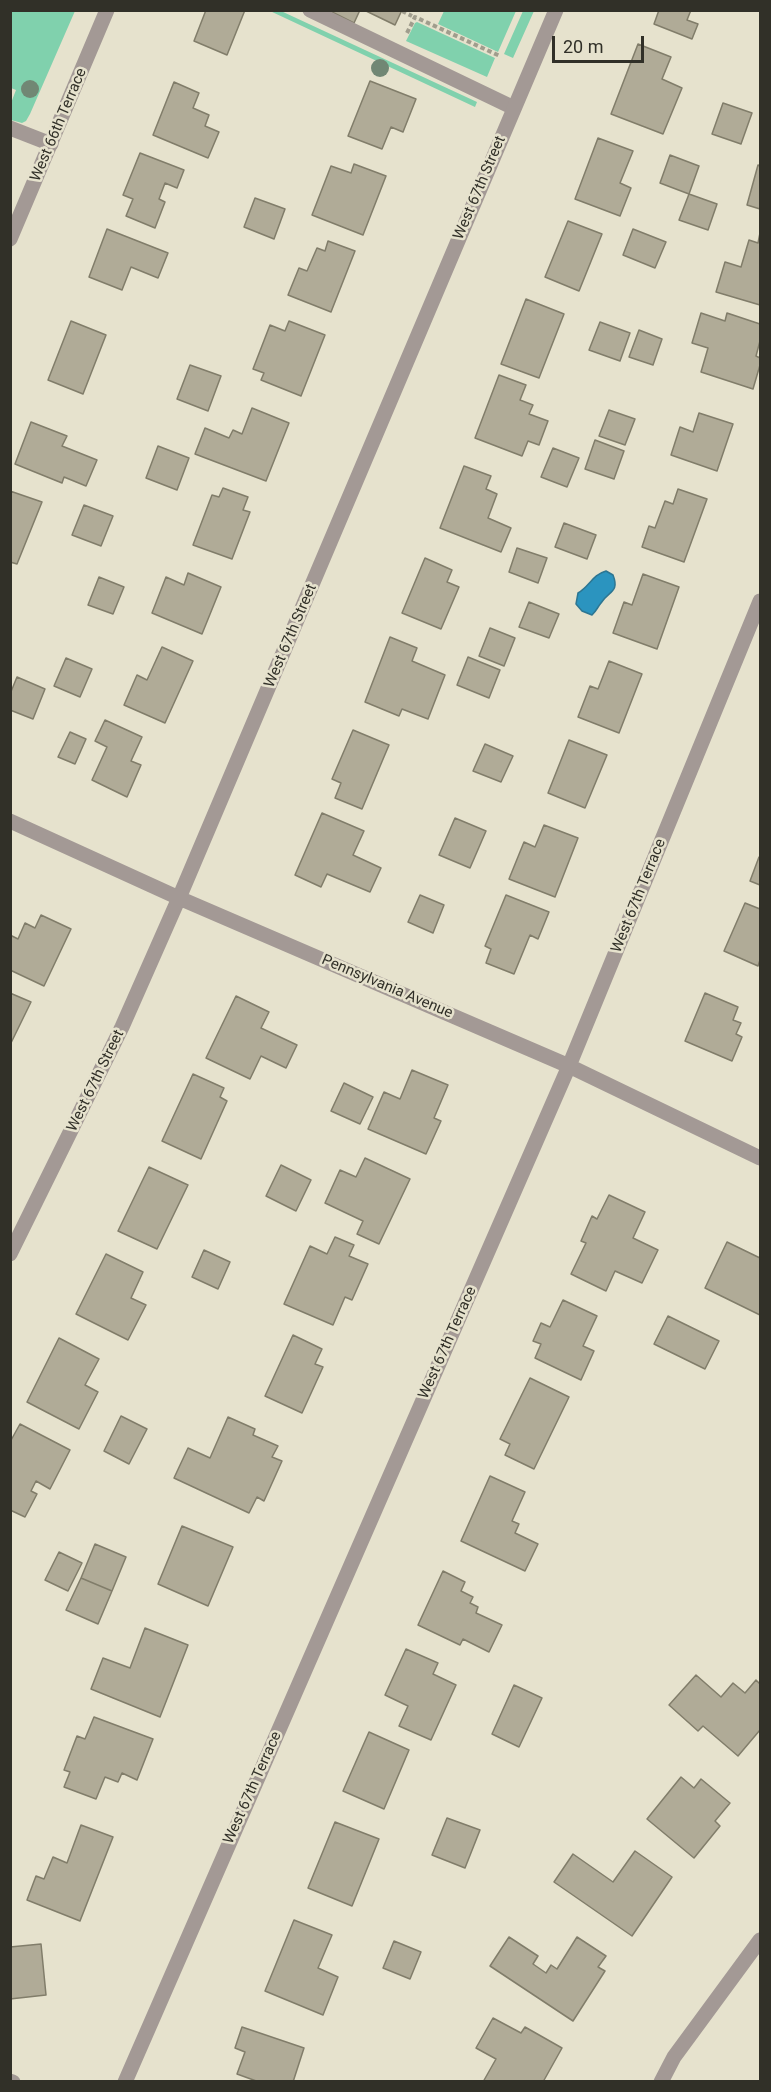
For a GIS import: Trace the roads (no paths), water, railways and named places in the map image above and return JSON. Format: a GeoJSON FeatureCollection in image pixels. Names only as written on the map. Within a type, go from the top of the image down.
{"type":"FeatureCollection","features":[{"type":"Feature","properties":{"kind":"street","name":"West 66th Terrace"},"geometry":{"type":"LineString","coordinates":[[10,239],[107,10]]}},
{"type":"Feature","properties":{"kind":"street"},"geometry":{"type":"LineString","coordinates":[[310,10],[514,108]]}},
{"type":"Feature","properties":{"kind":"street","name":"West 67th Street"},"geometry":{"type":"LineString","coordinates":[[10,1254],[117,1038],[179,898],[556,10]]}},
{"type":"Feature","properties":{"kind":"street"},"geometry":{"type":"LineString","coordinates":[[10,128],[51,144]]}},
{"type":"Feature","properties":{"kind":"street","name":"West 67th Terrace"},"geometry":{"type":"LineString","coordinates":[[125,2082],[569,1066],[760,601]]}},
{"type":"Feature","properties":{"kind":"street","name":"Pennsylvania Avenue"},"geometry":{"type":"LineString","coordinates":[[10,821],[179,898],[569,1066],[760,1158]]}},
{"type":"Feature","properties":{"kind":"street"},"geometry":{"type":"LineString","coordinates":[[661,2082],[674,2057],[760,1940]]}},
{"type":"Feature","properties":{"kind":"water"},"geometry":{"type":"Polygon","coordinates":[[[606,571],[613,575],[614,589],[592,615],[582,611],[576,604],[578,593],[597,575],[606,571]]]}}]}
